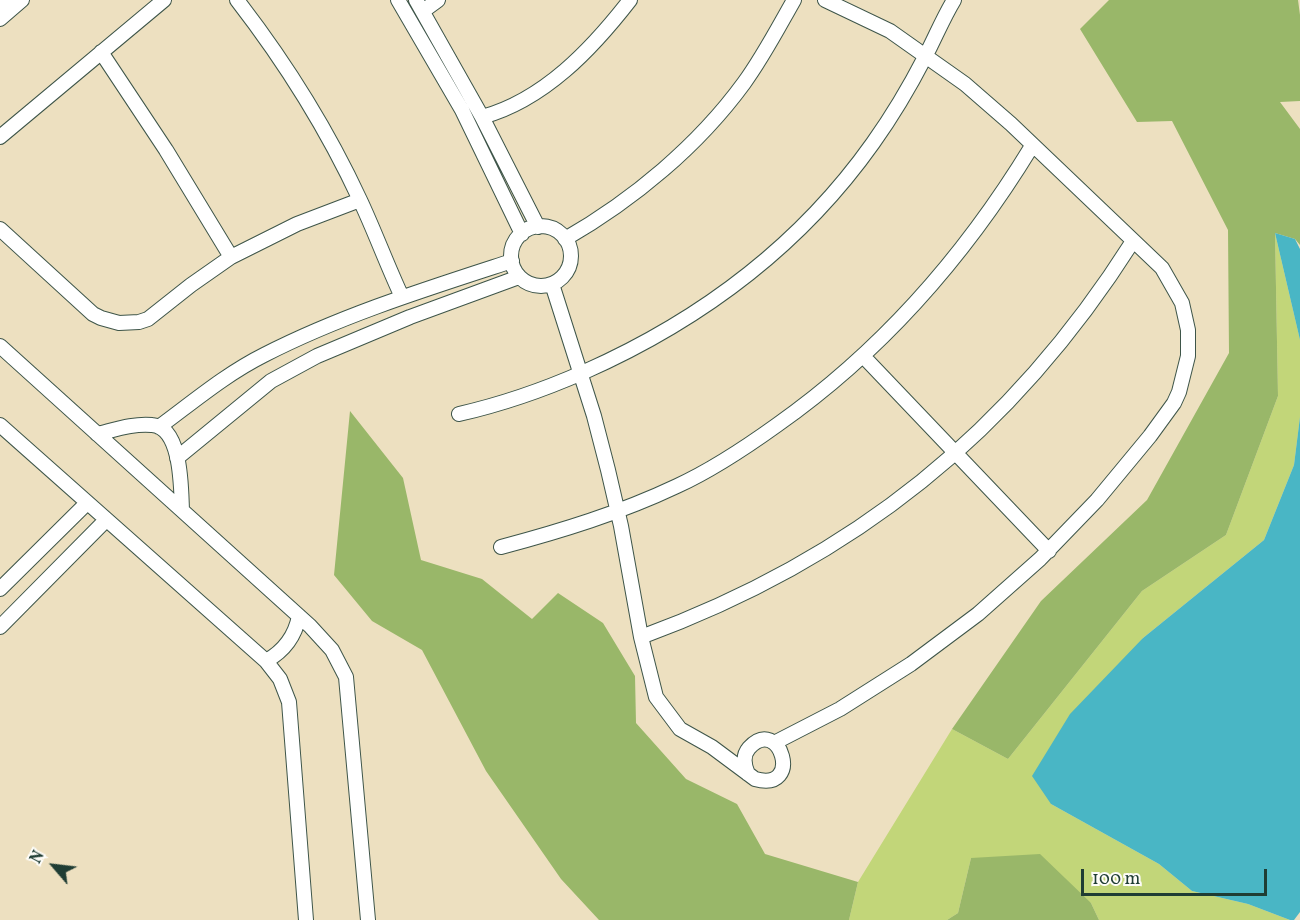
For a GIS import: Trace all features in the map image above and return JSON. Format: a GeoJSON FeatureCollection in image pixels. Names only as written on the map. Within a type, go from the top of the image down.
{"type":"FeatureCollection","features":[{"type":"Feature","properties":{"kind":"street"},"geometry":{"type":"LineString","coordinates":[[0,3],[4,0]]}},
{"type":"Feature","properties":{"kind":"street"},"geometry":{"type":"LineString","coordinates":[[0,19],[22,0]]}},
{"type":"Feature","properties":{"kind":"street"},"geometry":{"type":"LineString","coordinates":[[0,137],[164,0]]}},
{"type":"Feature","properties":{"kind":"street"},"geometry":{"type":"LineString","coordinates":[[237,0],[302,93],[323,128],[360,200],[402,297]]}},
{"type":"Feature","properties":{"kind":"street"},"geometry":{"type":"LineString","coordinates":[[398,0],[462,111],[522,234]]}},
{"type":"Feature","properties":{"kind":"street"},"geometry":{"type":"LineString","coordinates":[[438,0],[419,5],[482,117],[538,227]]}},
{"type":"Feature","properties":{"kind":"street"},"geometry":{"type":"LineString","coordinates":[[482,117],[503,111],[524,101],[544,86],[595,41],[630,0]]}},
{"type":"Feature","properties":{"kind":"street"},"geometry":{"type":"LineString","coordinates":[[565,239],[592,224],[630,196],[698,136],[745,81],[794,0]]}},
{"type":"Feature","properties":{"kind":"street"},"geometry":{"type":"LineString","coordinates":[[774,743],[876,687],[945,640],[1010,587],[1049,550],[1097,500],[1174,403],[1185,374],[1189,343],[1182,303],[1162,268],[973,90],[890,31],[825,0]]}},
{"type":"Feature","properties":{"kind":"street"},"geometry":{"type":"LineString","coordinates":[[459,414],[527,396],[642,345],[729,290],[782,246],[830,197],[873,143],[898,105],[954,0]]}},
{"type":"Feature","properties":{"kind":"street"},"geometry":{"type":"LineString","coordinates":[[101,52],[166,150],[231,257]]}},
{"type":"Feature","properties":{"kind":"street"},"geometry":{"type":"LineString","coordinates":[[501,547],[541,537],[618,511],[679,485],[735,453],[821,393],[911,309],[964,247],[1032,146]]}},
{"type":"Feature","properties":{"kind":"street"},"geometry":{"type":"LineString","coordinates":[[0,229],[93,314],[129,324],[148,319],[231,257],[297,224],[360,200]]}},
{"type":"Feature","properties":{"kind":"street"},"geometry":{"type":"LineString","coordinates":[[538,227],[552,228],[565,239],[571,256],[570,265],[560,280],[552,284],[535,286],[519,277],[512,261],[514,244],[522,234],[538,227]]}},
{"type":"Feature","properties":{"kind":"street"},"geometry":{"type":"LineString","coordinates":[[641,637],[717,607],[799,565],[860,528],[893,504],[957,452],[1014,397],[1065,338],[1133,241]]}},
{"type":"Feature","properties":{"kind":"street"},"geometry":{"type":"LineString","coordinates":[[159,427],[234,372],[265,354],[402,297],[512,261]]}},
{"type":"Feature","properties":{"kind":"street"},"geometry":{"type":"LineString","coordinates":[[177,458],[271,381],[317,356],[410,317],[519,277]]}},
{"type":"Feature","properties":{"kind":"street"},"geometry":{"type":"LineString","coordinates":[[552,284],[581,373],[618,511],[641,637],[656,697],[680,729],[712,747],[748,774],[762,781],[770,780],[782,770],[784,762],[803,729]]}},
{"type":"Feature","properties":{"kind":"street"},"geometry":{"type":"LineString","coordinates":[[0,346],[299,616],[325,641],[340,663],[346,677],[368,920]]}},
{"type":"Feature","properties":{"kind":"street"},"geometry":{"type":"LineString","coordinates":[[863,356],[1049,550]]}},
{"type":"Feature","properties":{"kind":"street"},"geometry":{"type":"LineString","coordinates":[[0,425],[266,661],[280,679],[289,702],[306,920]]}},
{"type":"Feature","properties":{"kind":"street"},"geometry":{"type":"LineString","coordinates":[[97,434],[131,427],[153,425],[159,427],[176,448],[182,510]]}},
{"type":"Feature","properties":{"kind":"street"},"geometry":{"type":"LineString","coordinates":[[0,589],[87,503]]}},
{"type":"Feature","properties":{"kind":"street"},"geometry":{"type":"LineString","coordinates":[[0,627],[106,520]]}},
{"type":"Feature","properties":{"kind":"street"},"geometry":{"type":"LineString","coordinates":[[266,661],[280,652],[291,639],[299,616]]}},
{"type":"Feature","properties":{"kind":"street"},"geometry":{"type":"LineString","coordinates":[[748,774],[745,766],[746,751],[758,741],[766,740],[774,743],[780,748],[784,762]]}},
{"type":"Feature","properties":{"kind":"street"},"geometry":{"type":"LineString","coordinates":[[712,747],[746,751]]}},
{"type":"Feature","properties":{"kind":"green space"},"geometry":{"type":"Polygon","coordinates":[[[1109,0],[1298,0],[1300,101],[1280,102],[1300,129],[1300,245],[1295,239],[1275,233],[1278,396],[1226,535],[1142,591],[1008,759],[952,729],[1041,601],[1147,500],[1229,353],[1228,230],[1172,121],[1137,122],[1080,29],[1109,0]]]}},
{"type":"Feature","properties":{"kind":"green space"},"geometry":{"type":"Polygon","coordinates":[[[1275,233],[1300,340],[1300,417],[1294,465],[1264,540],[1143,638],[1051,804],[1159,864],[1192,891],[1248,904],[1290,920],[1099,920],[1091,903],[971,858],[958,913],[947,920],[849,920],[858,882],[952,729],[1008,759],[1142,591],[1226,535],[1278,396],[1275,233]]]}},
{"type":"Feature","properties":{"kind":"green space"},"geometry":{"type":"Polygon","coordinates":[[[350,411],[403,478],[421,560],[482,579],[532,619],[558,593],[603,623],[635,676],[636,723],[686,779],[737,804],[765,854],[858,882],[849,920],[599,920],[561,879],[486,771],[422,650],[372,621],[334,575],[350,411]]]}},
{"type":"Feature","properties":{"kind":"green space"},"geometry":{"type":"Polygon","coordinates":[[[1040,854],[1091,903],[1099,920],[947,920],[958,913],[971,858],[1040,854]]]}},
{"type":"Feature","properties":{"kind":"water"},"geometry":{"type":"Polygon","coordinates":[[[1275,233],[1295,239],[1300,249],[1300,340],[1275,233]]]}},
{"type":"Feature","properties":{"kind":"water"},"geometry":{"type":"Polygon","coordinates":[[[1300,417],[1300,912],[1294,920],[1290,920],[1248,904],[1192,891],[1159,864],[1051,804],[1032,776],[1070,714],[1143,638],[1264,540],[1294,465],[1300,417]]]}}]}
